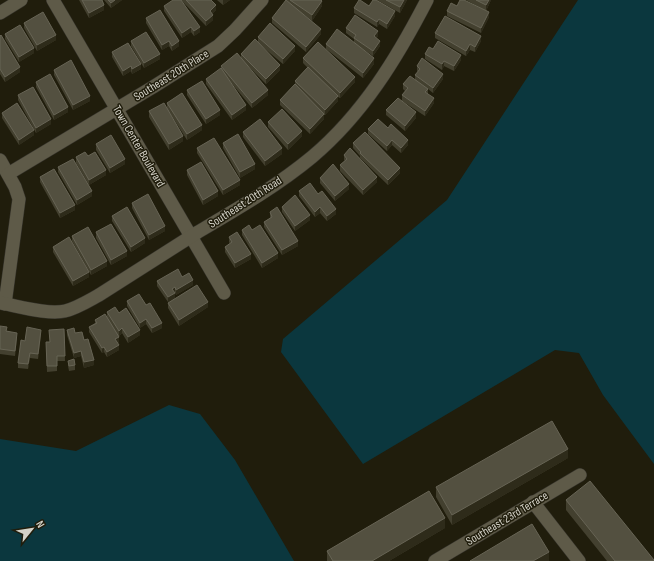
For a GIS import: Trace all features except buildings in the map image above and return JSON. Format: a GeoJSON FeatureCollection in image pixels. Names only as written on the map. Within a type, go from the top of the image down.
{"type":"FeatureCollection","features":[{"type":"Feature","properties":{"kind":"street"},"geometry":{"type":"LineString","coordinates":[[0,13],[21,0]]}},
{"type":"Feature","properties":{"kind":"street","name":"Town Center Boulevard"},"geometry":{"type":"LineString","coordinates":[[53,0],[224,293]]}},
{"type":"Feature","properties":{"kind":"street","name":"Southeast 20th Place"},"geometry":{"type":"LineString","coordinates":[[8,174],[117,109],[218,46],[235,30],[262,0]]}},
{"type":"Feature","properties":{"kind":"street","name":"Southeast 20th Road"},"geometry":{"type":"LineString","coordinates":[[2,303],[49,311],[63,311],[77,307],[99,295],[246,203],[286,176],[330,140],[356,112],[382,79],[404,45],[427,0]]}},
{"type":"Feature","properties":{"kind":"street"},"geometry":{"type":"LineString","coordinates":[[0,160],[16,187],[19,199],[2,303]]}},
{"type":"Feature","properties":{"kind":"street","name":"Southeast 23rd Terrace"},"geometry":{"type":"LineString","coordinates":[[435,561],[580,475]]}},
{"type":"Feature","properties":{"kind":"street"},"geometry":{"type":"LineString","coordinates":[[533,502],[579,561]]}},
{"type":"Feature","properties":{"kind":"water"},"geometry":{"type":"Polygon","coordinates":[[[578,0],[654,0],[654,464],[603,395],[579,353],[555,350],[363,464],[281,352],[283,339],[447,200],[578,0]]]}},
{"type":"Feature","properties":{"kind":"water"},"geometry":{"type":"Polygon","coordinates":[[[169,405],[200,414],[235,460],[294,561],[0,561],[0,439],[76,451],[169,405]]]}}]}
